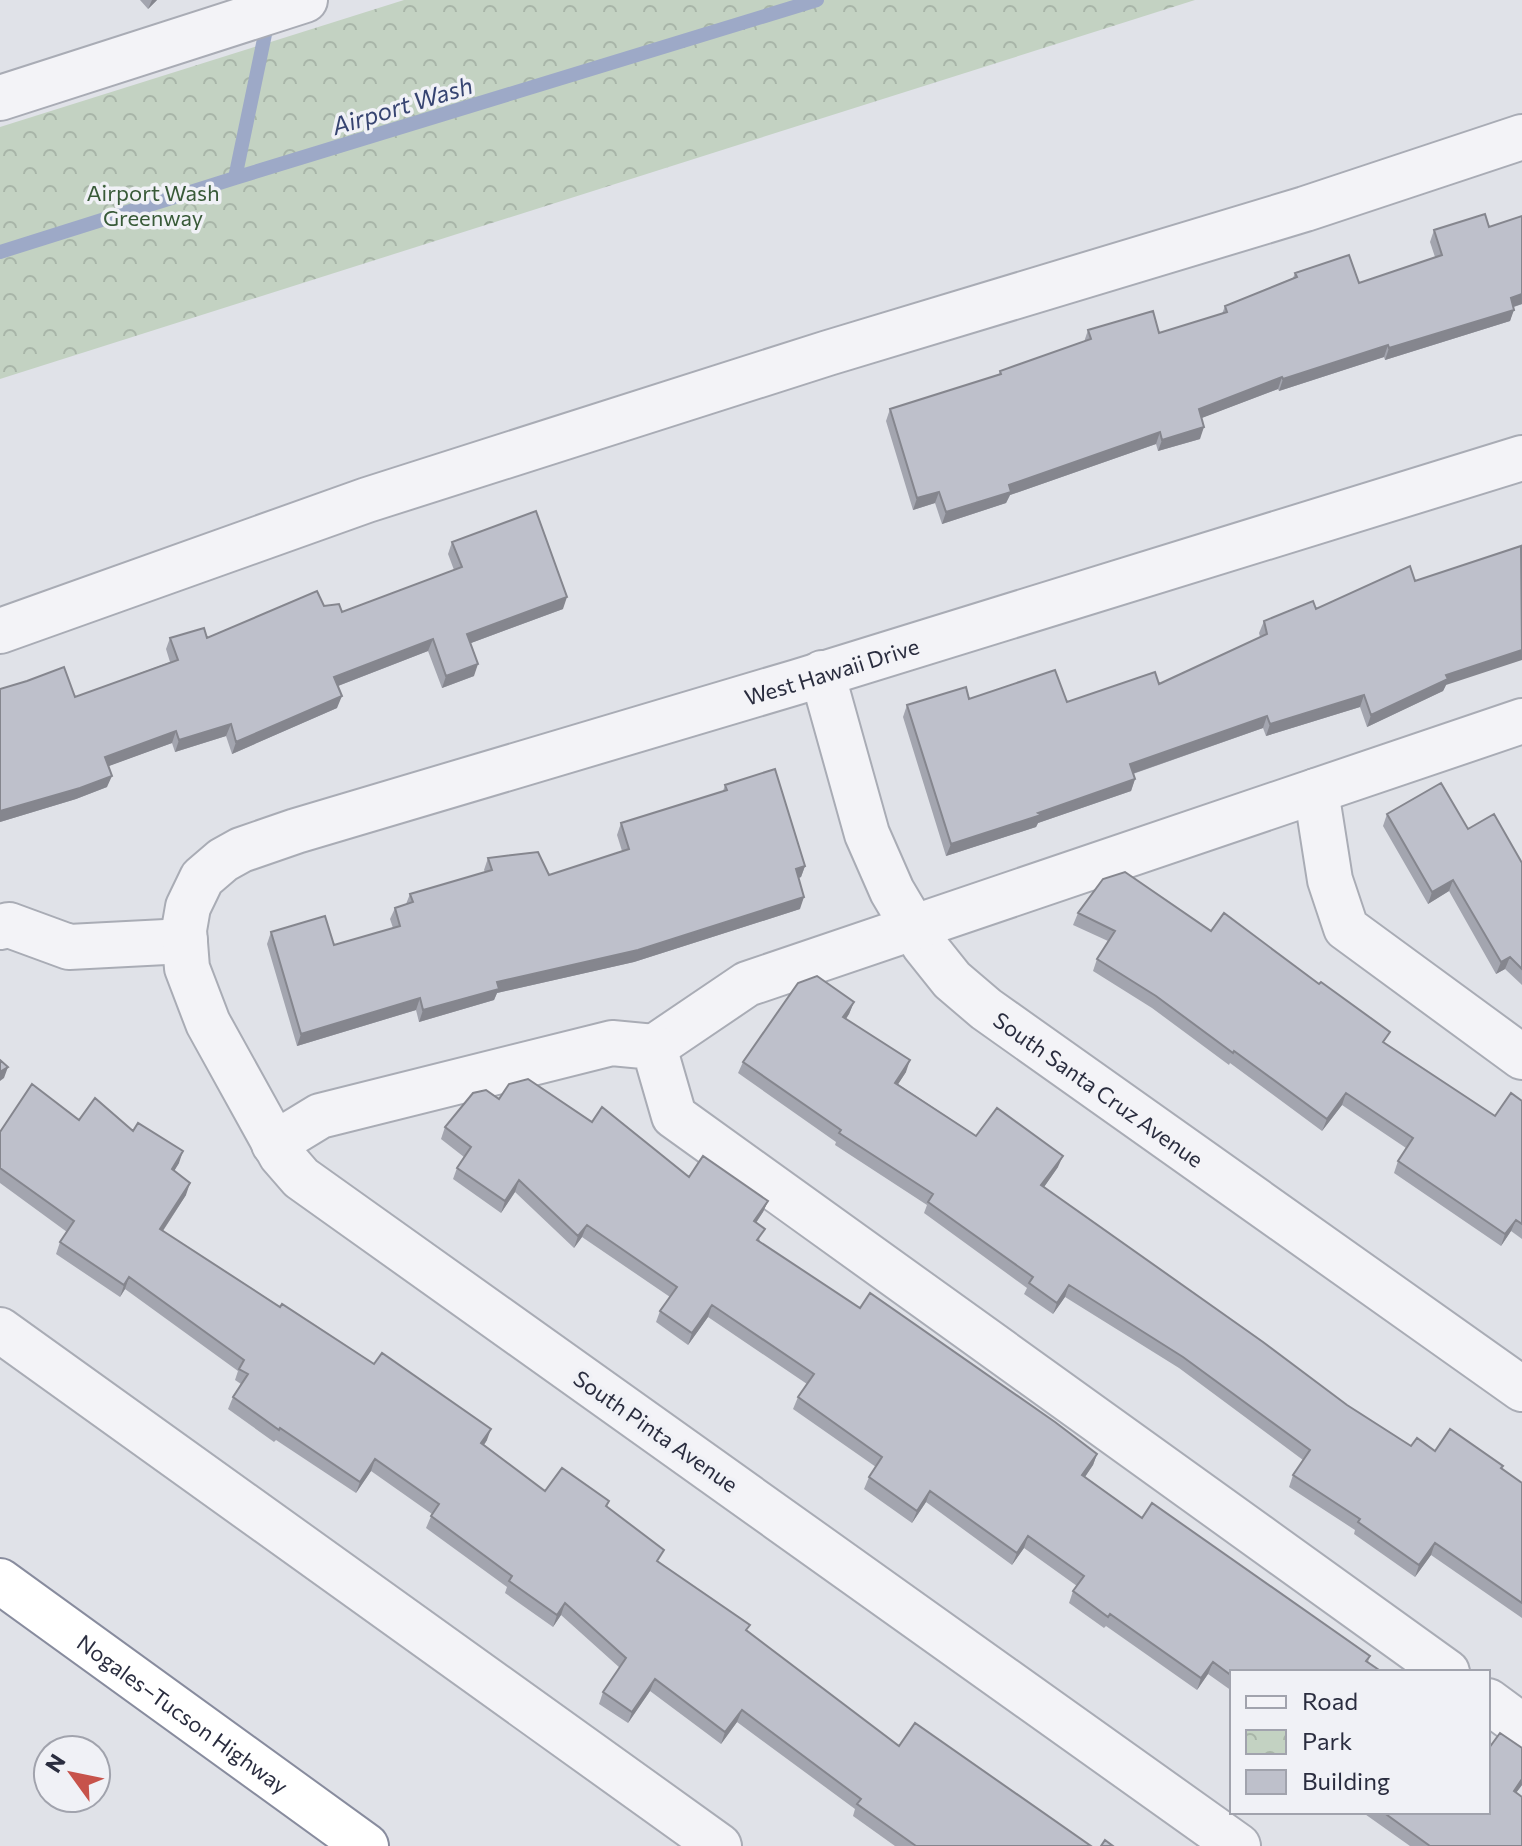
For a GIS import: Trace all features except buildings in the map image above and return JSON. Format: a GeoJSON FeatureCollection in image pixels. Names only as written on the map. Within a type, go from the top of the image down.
{"type":"FeatureCollection","features":[{"type":"Feature","properties":{"kind":"highway","name":"Nogales–Tucson Highway"},"geometry":{"type":"LineString","coordinates":[[0,1581],[366,1846]]}},
{"type":"Feature","properties":{"kind":"street"},"geometry":{"type":"LineString","coordinates":[[0,98],[305,0]]}},
{"type":"Feature","properties":{"kind":"street"},"geometry":{"type":"LineString","coordinates":[[0,631],[381,495],[828,353],[1305,209],[1522,137]]}},
{"type":"Feature","properties":{"kind":"street","name":"West Hawaii Drive"},"geometry":{"type":"LineString","coordinates":[[184,936],[188,907],[202,878],[241,850],[1522,458]]}},
{"type":"Feature","properties":{"kind":"street","name":"South Santa Cruz Avenue"},"geometry":{"type":"LineString","coordinates":[[822,673],[867,834],[892,891],[924,945],[952,980],[986,1009],[1522,1389]]}},
{"type":"Feature","properties":{"kind":"street"},"geometry":{"type":"LineString","coordinates":[[274,1144],[320,1116],[612,1043],[654,1047],[747,984],[1522,721]]}},
{"type":"Feature","properties":{"kind":"street"},"geometry":{"type":"LineString","coordinates":[[1316,791],[1330,880],[1346,928],[1522,1057]]}},
{"type":"Feature","properties":{"kind":"street"},"geometry":{"type":"LineString","coordinates":[[0,927],[9,925],[69,947],[184,936]]}},
{"type":"Feature","properties":{"kind":"street","name":"South Pinta Avenue"},"geometry":{"type":"LineString","coordinates":[[184,936],[187,968],[208,1023],[274,1144],[301,1178],[1238,1846]]}},
{"type":"Feature","properties":{"kind":"street"},"geometry":{"type":"LineString","coordinates":[[654,1047],[674,1116],[1444,1670]]}},
{"type":"Feature","properties":{"kind":"street"},"geometry":{"type":"LineString","coordinates":[[0,1330],[719,1846]]}},
{"type":"Feature","properties":{"kind":"street"},"geometry":{"type":"LineString","coordinates":[[1490,1702],[1522,1726]]}},
{"type":"Feature","properties":{"kind":"green space","name":"Airport Wash Greenway"},"geometry":{"type":"Polygon","coordinates":[[[404,0],[1195,0],[0,379],[0,127],[404,0]]]}},
{"type":"Feature","properties":{"kind":"waterway","name":"Airport Wash"},"geometry":{"type":"LineString","coordinates":[[0,252],[817,0]]}},
{"type":"Feature","properties":{"kind":"waterway"},"geometry":{"type":"LineString","coordinates":[[235,178],[268,20]]}}]}
